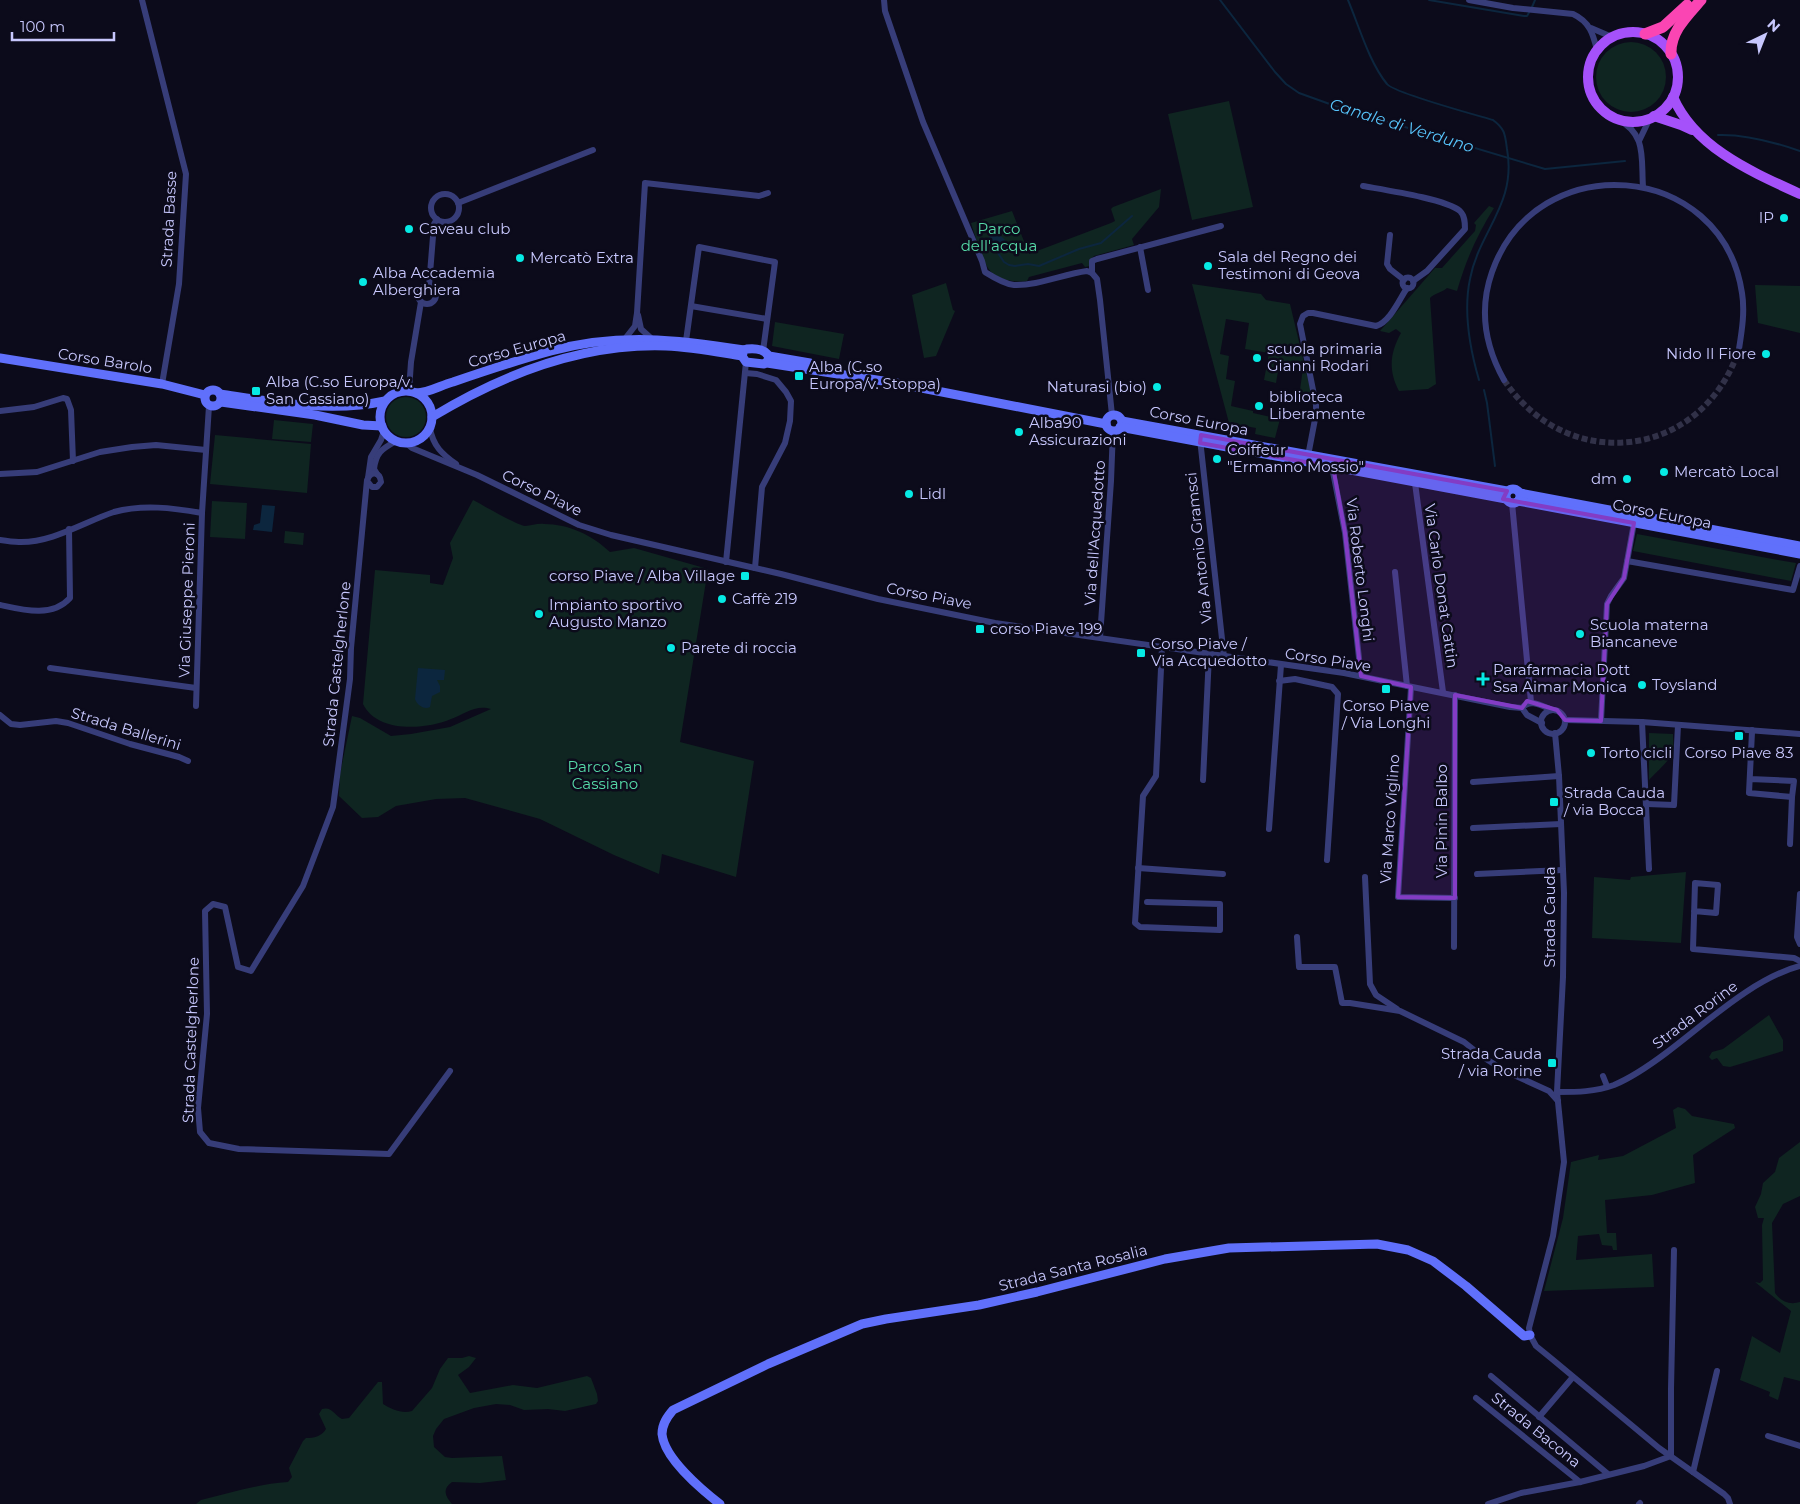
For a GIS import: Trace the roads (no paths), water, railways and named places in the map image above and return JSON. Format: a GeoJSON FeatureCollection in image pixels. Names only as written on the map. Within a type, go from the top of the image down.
{"type":"FeatureCollection","features":[{"type":"Feature","properties":{"kind":"highway"},"geometry":{"type":"LineString","coordinates":[[1645,34],[1663,27],[1679,14],[1691,0]]}},
{"type":"Feature","properties":{"kind":"highway"},"geometry":{"type":"LineString","coordinates":[[1671,54],[1674,35],[1684,19],[1701,0]]}},
{"type":"Feature","properties":{"kind":"main road"},"geometry":{"type":"LineString","coordinates":[[1628,33],[1645,34],[1657,40],[1671,54],[1677,75],[1673,97],[1668,105],[1652,117],[1636,122],[1617,119],[1600,107],[1590,89],[1589,69],[1597,50],[1612,37],[1628,33]]}},
{"type":"Feature","properties":{"kind":"main road"},"geometry":{"type":"LineString","coordinates":[[1673,97],[1684,119],[1699,134],[1733,160],[1800,194]]}},
{"type":"Feature","properties":{"kind":"main road"},"geometry":{"type":"LineString","coordinates":[[1652,117],[1681,124],[1699,134]]}},
{"type":"Feature","properties":{"kind":"main road","name":"Corso Europa"},"geometry":{"type":"LineString","coordinates":[[413,392],[423,393],[442,385],[553,350],[624,340],[686,341],[744,356]]}},
{"type":"Feature","properties":{"kind":"main road","name":"Corso Europa"},"geometry":{"type":"LineString","coordinates":[[432,417],[513,374],[592,351],[665,346],[744,356]]}},
{"type":"Feature","properties":{"kind":"main road"},"geometry":{"type":"LineString","coordinates":[[750,348],[766,356],[755,364],[744,356],[750,348]]}},
{"type":"Feature","properties":{"kind":"main road","name":"Corso Europa"},"geometry":{"type":"LineString","coordinates":[[766,356],[1113,423]]}},
{"type":"Feature","properties":{"kind":"main road","name":"Corso Europa"},"geometry":{"type":"LineString","coordinates":[[766,356],[848,375],[1200,439],[1308,456],[1634,523],[1800,554]]}},
{"type":"Feature","properties":{"kind":"main road","name":"Corso Barolo"},"geometry":{"type":"LineString","coordinates":[[0,358],[162,384],[204,396]]}},
{"type":"Feature","properties":{"kind":"main road"},"geometry":{"type":"LineString","coordinates":[[220,398],[217,406],[209,406],[205,403],[204,396],[210,390],[215,390],[220,398],[363,424],[383,429],[396,441],[406,443],[420,439],[430,428],[432,417],[428,402],[413,392],[397,392],[385,401],[357,406],[316,406],[220,398]]}},
{"type":"Feature","properties":{"kind":"main road"},"geometry":{"type":"LineString","coordinates":[[383,429],[380,413],[385,401]]}},
{"type":"Feature","properties":{"kind":"main road","name":"Corso Europa"},"geometry":{"type":"LineString","coordinates":[[1200,439],[1415,483],[1513,497],[1800,546]]}},
{"type":"Feature","properties":{"kind":"main road","name":"Strada Santa Rosalia"},"geometry":{"type":"LineString","coordinates":[[720,1504],[702,1490],[679,1466],[664,1442],[663,1424],[673,1410],[768,1364],[862,1324],[979,1305],[1165,1259],[1229,1248],[1280,1246],[1377,1244],[1408,1250],[1433,1261],[1466,1286],[1524,1336],[1530,1336]]}},
{"type":"Feature","properties":{"kind":"street","name":"Strada Basse"},"geometry":{"type":"LineString","coordinates":[[142,0],[186,174],[178,284],[162,384]]}},
{"type":"Feature","properties":{"kind":"street"},"geometry":{"type":"LineString","coordinates":[[884,0],[885,11],[916,103],[976,244],[985,272],[1013,285],[1045,281],[1079,272],[1087,271],[1092,273],[1092,261],[1097,258],[1221,226]]}},
{"type":"Feature","properties":{"kind":"street"},"geometry":{"type":"LineString","coordinates":[[1469,0],[1512,8],[1573,14],[1591,28],[1612,37]]}},
{"type":"Feature","properties":{"kind":"street"},"geometry":{"type":"LineString","coordinates":[[1591,28],[1597,50]]}},
{"type":"Feature","properties":{"kind":"street"},"geometry":{"type":"LineString","coordinates":[[1639,141],[1652,117]]}},
{"type":"Feature","properties":{"kind":"street"},"geometry":{"type":"LineString","coordinates":[[1617,119],[1632,128],[1639,141],[1643,187]]}},
{"type":"Feature","properties":{"kind":"street"},"geometry":{"type":"LineString","coordinates":[[458,203],[593,150]]}},
{"type":"Feature","properties":{"kind":"street"},"geometry":{"type":"LineString","coordinates":[[624,340],[635,326],[637,313],[645,183],[759,196],[768,193]]}},
{"type":"Feature","properties":{"kind":"street"},"geometry":{"type":"LineString","coordinates":[[1504,380],[1495,364],[1486,334],[1484,305],[1490,276],[1496,261],[1504,246],[1523,220],[1544,204],[1566,193],[1591,186],[1616,184],[1643,187],[1666,194],[1697,213],[1717,232],[1736,265],[1742,292],[1744,315],[1739,349]]}},
{"type":"Feature","properties":{"kind":"street"},"geometry":{"type":"LineString","coordinates":[[1308,456],[1316,405],[1300,324],[1303,316],[1313,314],[1376,326],[1382,324],[1407,288],[1413,286],[1413,281],[1427,272],[1465,229],[1463,215],[1460,211],[1446,203],[1363,186]]}},
{"type":"Feature","properties":{"kind":"street"},"geometry":{"type":"LineString","coordinates":[[443,194],[452,196],[458,203],[459,212],[453,220],[445,222],[437,219],[432,211],[433,202],[443,194]]}},
{"type":"Feature","properties":{"kind":"street"},"geometry":{"type":"LineString","coordinates":[[428,286],[434,224],[437,219]]}},
{"type":"Feature","properties":{"kind":"street"},"geometry":{"type":"LineString","coordinates":[[1390,235],[1387,264],[1390,269],[1404,280]]}},
{"type":"Feature","properties":{"kind":"street"},"geometry":{"type":"LineString","coordinates":[[686,341],[698,247],[775,262],[767,319],[766,356]]}},
{"type":"Feature","properties":{"kind":"street"},"geometry":{"type":"LineString","coordinates":[[1140,247],[1148,290]]}},
{"type":"Feature","properties":{"kind":"street","name":"Via dell'Acquedotto"},"geometry":{"type":"LineString","coordinates":[[1092,273],[1097,279],[1100,300],[1113,423],[1111,481],[1100,637]]}},
{"type":"Feature","properties":{"kind":"street"},"geometry":{"type":"LineString","coordinates":[[1404,280],[1408,278],[1413,281]]}},
{"type":"Feature","properties":{"kind":"street"},"geometry":{"type":"LineString","coordinates":[[1404,280],[1403,285],[1407,288]]}},
{"type":"Feature","properties":{"kind":"street"},"geometry":{"type":"LineString","coordinates":[[413,392],[411,362],[421,302],[418,297],[419,291],[423,287],[428,286],[435,290],[436,299],[430,304],[421,302]]}},
{"type":"Feature","properties":{"kind":"street"},"geometry":{"type":"LineString","coordinates":[[691,306],[767,319]]}},
{"type":"Feature","properties":{"kind":"street"},"geometry":{"type":"LineString","coordinates":[[637,313],[641,329],[652,339]]}},
{"type":"Feature","properties":{"kind":"street"},"geometry":{"type":"LineString","coordinates":[[726,562],[745,373],[744,356]]}},
{"type":"Feature","properties":{"kind":"street"},"geometry":{"type":"LineString","coordinates":[[745,373],[758,374],[776,380],[791,400],[790,421],[785,443],[762,487],[755,568]]}},
{"type":"Feature","properties":{"kind":"street"},"geometry":{"type":"LineString","coordinates":[[0,411],[34,406],[63,398],[67,399],[71,410],[73,461]]}},
{"type":"Feature","properties":{"kind":"street","name":"Via Giuseppe Pieroni"},"geometry":{"type":"LineString","coordinates":[[196,706],[202,513],[209,406]]}},
{"type":"Feature","properties":{"kind":"street"},"geometry":{"type":"LineString","coordinates":[[430,428],[434,444],[444,456],[463,469]]}},
{"type":"Feature","properties":{"kind":"street"},"geometry":{"type":"LineString","coordinates":[[366,502],[371,457],[381,440],[383,429]]}},
{"type":"Feature","properties":{"kind":"street","name":"Via Antonio Gramsci"},"geometry":{"type":"LineString","coordinates":[[1200,439],[1224,657]]}},
{"type":"Feature","properties":{"kind":"street"},"geometry":{"type":"LineString","coordinates":[[366,502],[374,487],[378,486],[381,482],[374,469],[376,457],[382,450],[396,441]]}},
{"type":"Feature","properties":{"kind":"street"},"geometry":{"type":"LineString","coordinates":[[406,443],[412,448],[440,461],[463,469]]}},
{"type":"Feature","properties":{"kind":"street"},"geometry":{"type":"LineString","coordinates":[[0,474],[37,472],[100,452],[132,446],[156,445],[206,450]]}},
{"type":"Feature","properties":{"kind":"street","name":"Via Roberto Longhi"},"geometry":{"type":"LineString","coordinates":[[1332,467],[1345,534],[1360,676]]}},
{"type":"Feature","properties":{"kind":"street","name":"Corso Piave"},"geometry":{"type":"LineString","coordinates":[[463,469],[579,525],[612,535],[878,599],[995,623],[1360,676],[1522,708],[1527,715],[1542,723]]}},
{"type":"Feature","properties":{"kind":"street"},"geometry":{"type":"LineString","coordinates":[[374,487],[370,486],[368,480],[371,474],[378,474]]}},
{"type":"Feature","properties":{"kind":"street","name":"Via Carlo Donat Cattin"},"geometry":{"type":"LineString","coordinates":[[1415,483],[1443,692]]}},
{"type":"Feature","properties":{"kind":"street"},"geometry":{"type":"LineString","coordinates":[[1513,497],[1530,702]]}},
{"type":"Feature","properties":{"kind":"street","name":"Strada Castelgherlone"},"geometry":{"type":"LineString","coordinates":[[366,502],[351,648],[350,679],[333,807],[302,886],[251,971],[238,967],[225,907],[214,904],[205,911],[207,1014],[198,1108],[200,1132],[209,1143],[239,1148],[389,1154],[450,1071]]}},
{"type":"Feature","properties":{"kind":"street","name":"Via Giuseppe Pieroni"},"geometry":{"type":"LineString","coordinates":[[0,540],[20,542],[40,539],[115,512],[137,508],[162,507],[202,513]]}},
{"type":"Feature","properties":{"kind":"street"},"geometry":{"type":"LineString","coordinates":[[1601,720],[1607,604],[1624,578],[1634,523]]}},
{"type":"Feature","properties":{"kind":"street"},"geometry":{"type":"LineString","coordinates":[[0,605],[33,612],[65,604],[70,598],[69,530]]}},
{"type":"Feature","properties":{"kind":"street"},"geometry":{"type":"LineString","coordinates":[[1627,561],[1793,590],[1800,566]]}},
{"type":"Feature","properties":{"kind":"street"},"geometry":{"type":"LineString","coordinates":[[1395,572],[1409,686]]}},
{"type":"Feature","properties":{"kind":"street"},"geometry":{"type":"LineString","coordinates":[[1147,902],[1220,904],[1220,930],[1140,927],[1135,923],[1143,796],[1156,776],[1162,647]]}},
{"type":"Feature","properties":{"kind":"street"},"geometry":{"type":"LineString","coordinates":[[1203,780],[1209,655]]}},
{"type":"Feature","properties":{"kind":"street"},"geometry":{"type":"LineString","coordinates":[[1269,829],[1281,665]]}},
{"type":"Feature","properties":{"kind":"street","name":"Via Giuseppe Pieroni"},"geometry":{"type":"LineString","coordinates":[[50,668],[196,688]]}},
{"type":"Feature","properties":{"kind":"street"},"geometry":{"type":"LineString","coordinates":[[1279,681],[1295,679],[1332,687],[1338,694],[1327,860]]}},
{"type":"Feature","properties":{"kind":"street","name":"Via Marco Viglino"},"geometry":{"type":"LineString","coordinates":[[1409,686],[1398,897],[1455,898]]}},
{"type":"Feature","properties":{"kind":"street","name":"Via Pinin Balbo"},"geometry":{"type":"LineString","coordinates":[[1454,948],[1455,695]]}},
{"type":"Feature","properties":{"kind":"street"},"geometry":{"type":"LineString","coordinates":[[1522,708],[1530,702],[1561,712],[1565,720],[1563,729],[1555,734],[1546,731],[1542,723],[1544,714],[1552,710]]}},
{"type":"Feature","properties":{"kind":"street","name":"Strada Ballerini"},"geometry":{"type":"LineString","coordinates":[[0,715],[11,724],[20,725],[56,721],[188,761]]}},
{"type":"Feature","properties":{"kind":"street"},"geometry":{"type":"LineString","coordinates":[[1565,720],[1642,722],[1800,734]]}},
{"type":"Feature","properties":{"kind":"street"},"geometry":{"type":"LineString","coordinates":[[1642,722],[1649,869]]}},
{"type":"Feature","properties":{"kind":"street"},"geometry":{"type":"LineString","coordinates":[[1647,804],[1674,805],[1678,725]]}},
{"type":"Feature","properties":{"kind":"street"},"geometry":{"type":"LineString","coordinates":[[1752,730],[1749,793],[1792,797]]}},
{"type":"Feature","properties":{"kind":"street","name":"Strada Cauda"},"geometry":{"type":"LineString","coordinates":[[1530,1336],[1530,1318],[1553,1236],[1564,1162],[1557,1092],[1563,976],[1563,870],[1559,776],[1555,734]]}},
{"type":"Feature","properties":{"kind":"street"},"geometry":{"type":"LineString","coordinates":[[1473,782],[1559,776]]}},
{"type":"Feature","properties":{"kind":"street"},"geometry":{"type":"LineString","coordinates":[[1750,779],[1794,781],[1790,844]]}},
{"type":"Feature","properties":{"kind":"street"},"geometry":{"type":"LineString","coordinates":[[1473,828],[1561,824]]}},
{"type":"Feature","properties":{"kind":"street"},"geometry":{"type":"LineString","coordinates":[[1138,868],[1222,874]]}},
{"type":"Feature","properties":{"kind":"street"},"geometry":{"type":"LineString","coordinates":[[1477,874],[1563,870]]}},
{"type":"Feature","properties":{"kind":"street"},"geometry":{"type":"LineString","coordinates":[[1365,877],[1370,984],[1376,995],[1400,1011],[1464,1042],[1505,1071],[1548,1091],[1558,1101]]}},
{"type":"Feature","properties":{"kind":"street"},"geometry":{"type":"LineString","coordinates":[[1694,911],[1716,913],[1718,885],[1695,883],[1694,911],[1693,949],[1794,958],[1800,961]]}},
{"type":"Feature","properties":{"kind":"street"},"geometry":{"type":"LineString","coordinates":[[1800,894],[1797,937],[1800,944]]}},
{"type":"Feature","properties":{"kind":"street"},"geometry":{"type":"LineString","coordinates":[[1297,937],[1299,967],[1335,966],[1342,1003],[1400,1011]]}},
{"type":"Feature","properties":{"kind":"street","name":"Strada Rorine"},"geometry":{"type":"LineString","coordinates":[[1557,1092],[1586,1092],[1614,1084],[1643,1070],[1760,983],[1785,970],[1800,966]]}},
{"type":"Feature","properties":{"kind":"street"},"geometry":{"type":"LineString","coordinates":[[1603,1076],[1607,1086]]}},
{"type":"Feature","properties":{"kind":"street"},"geometry":{"type":"LineString","coordinates":[[1672,1456],[1670,1389],[1674,1250]]}},
{"type":"Feature","properties":{"kind":"street","name":"Strada Santa Rosalia"},"geometry":{"type":"LineString","coordinates":[[1530,1336],[1536,1346],[1672,1456],[1728,1498],[1730,1504]]}},
{"type":"Feature","properties":{"kind":"street"},"geometry":{"type":"LineString","coordinates":[[1693,1472],[1718,1371]]}},
{"type":"Feature","properties":{"kind":"street"},"geometry":{"type":"LineString","coordinates":[[1491,1376],[1538,1417],[1573,1377]]}},
{"type":"Feature","properties":{"kind":"street","name":"Strada Bacona"},"geometry":{"type":"LineString","coordinates":[[1476,1398],[1580,1482]]}},
{"type":"Feature","properties":{"kind":"street","name":"Strada Bacona"},"geometry":{"type":"LineString","coordinates":[[1538,1417],[1608,1474]]}},
{"type":"Feature","properties":{"kind":"street"},"geometry":{"type":"LineString","coordinates":[[1768,1436],[1800,1446]]}},
{"type":"Feature","properties":{"kind":"street","name":"Strada Bacona"},"geometry":{"type":"LineString","coordinates":[[1488,1504],[1521,1493],[1580,1482],[1644,1466],[1672,1456]]}},
{"type":"Feature","properties":{"kind":"water"},"geometry":{"type":"Polygon","coordinates":[[[999,234],[1006,241],[1009,249],[1007,250],[989,238],[990,235],[999,234]]]}},
{"type":"Feature","properties":{"kind":"water"},"geometry":{"type":"Polygon","coordinates":[[[262,505],[275,506],[272,532],[253,530],[254,525],[260,523],[262,505]]]}},
{"type":"Feature","properties":{"kind":"water"},"geometry":{"type":"Polygon","coordinates":[[[418,668],[445,670],[444,680],[437,680],[440,692],[432,696],[430,707],[428,708],[421,706],[415,699],[418,668]]]}},
{"type":"Feature","properties":{"kind":"waterway","name":"Canale di Verduno"},"geometry":{"type":"LineString","coordinates":[[1220,0],[1275,72],[1286,84],[1299,93],[1338,107],[1545,169],[1625,161]]}},
{"type":"Feature","properties":{"kind":"waterway"},"geometry":{"type":"LineString","coordinates":[[1348,0],[1370,55],[1387,84],[1404,93],[1493,120],[1504,132],[1509,168],[1507,186],[1496,217],[1475,262],[1468,292],[1467,317],[1479,380]]}},
{"type":"Feature","properties":{"kind":"waterway"},"geometry":{"type":"LineString","coordinates":[[1429,0],[1524,16],[1527,16],[1530,11]]}},
{"type":"Feature","properties":{"kind":"waterway"},"geometry":{"type":"LineString","coordinates":[[1532,7],[1535,0]]}},
{"type":"Feature","properties":{"kind":"waterway","name":"Canale di Verduno"},"geometry":{"type":"LineString","coordinates":[[1718,135],[1760,139],[1800,151]]}},
{"type":"Feature","properties":{"kind":"waterway"},"geometry":{"type":"LineString","coordinates":[[998,244],[998,253],[1004,262],[1009,265],[1028,264],[1039,266],[1079,249],[1101,243],[1132,216]]}},
{"type":"Feature","properties":{"kind":"waterway"},"geometry":{"type":"LineString","coordinates":[[1484,390],[1495,466]]}},
{"type":"Feature","properties":{"kind":"tunnel"},"geometry":{"type":"LineString","coordinates":[[1504,380],[1531,411],[1563,431],[1597,441],[1632,442],[1666,432],[1696,414],[1721,386],[1739,349]]}},
{"type":"Feature","properties":{"kind":"place","name":"IP"},"geometry":{"type":"Point","coordinates":[1784,218]}},
{"type":"Feature","properties":{"kind":"place","name":"Caveau club"},"geometry":{"type":"Point","coordinates":[409,229]}},
{"type":"Feature","properties":{"kind":"place","name":"Mercatò Extra"},"geometry":{"type":"Point","coordinates":[520,258]}},
{"type":"Feature","properties":{"kind":"place","name":"Sala del Regno dei Testimoni di Geova"},"geometry":{"type":"Point","coordinates":[1208,266]}},
{"type":"Feature","properties":{"kind":"place","name":"Alba Accademia Alberghiera"},"geometry":{"type":"Point","coordinates":[363,282]}},
{"type":"Feature","properties":{"kind":"place","name":"Nido Il Fiore"},"geometry":{"type":"Point","coordinates":[1766,354]}},
{"type":"Feature","properties":{"kind":"place","name":"scuola primaria Gianni Rodari"},"geometry":{"type":"Point","coordinates":[1257,358]}},
{"type":"Feature","properties":{"kind":"place","name":"Alba (C.so Europa/v. Stoppa)"},"geometry":{"type":"Point","coordinates":[799,376]}},
{"type":"Feature","properties":{"kind":"place","name":"Naturasi (bio)"},"geometry":{"type":"Point","coordinates":[1157,387]}},
{"type":"Feature","properties":{"kind":"place","name":"Alba (C.so Europa/v. San Cassiano)"},"geometry":{"type":"Point","coordinates":[256,391]}},
{"type":"Feature","properties":{"kind":"place","name":"biblioteca Liberamente"},"geometry":{"type":"Point","coordinates":[1259,406]}},
{"type":"Feature","properties":{"kind":"place","name":"Alba90 Assicurazioni"},"geometry":{"type":"Point","coordinates":[1019,432]}},
{"type":"Feature","properties":{"kind":"place","name":"Coiffeur \"Ermanno Mossio\""},"geometry":{"type":"Point","coordinates":[1217,459]}},
{"type":"Feature","properties":{"kind":"place","name":"Mercatò Local"},"geometry":{"type":"Point","coordinates":[1664,472]}},
{"type":"Feature","properties":{"kind":"place","name":"dm"},"geometry":{"type":"Point","coordinates":[1627,479]}},
{"type":"Feature","properties":{"kind":"place","name":"Lidl"},"geometry":{"type":"Point","coordinates":[909,494]}},
{"type":"Feature","properties":{"kind":"place","name":"corso Piave / Alba Village"},"geometry":{"type":"Point","coordinates":[745,576]}},
{"type":"Feature","properties":{"kind":"place","name":"Caffè 219"},"geometry":{"type":"Point","coordinates":[722,599]}},
{"type":"Feature","properties":{"kind":"place","name":"Impianto sportivo Augusto Manzo"},"geometry":{"type":"Point","coordinates":[539,614]}},
{"type":"Feature","properties":{"kind":"place","name":"corso Piave 199"},"geometry":{"type":"Point","coordinates":[980,629]}},
{"type":"Feature","properties":{"kind":"place","name":"Scuola materna Biancaneve"},"geometry":{"type":"Point","coordinates":[1580,634]}},
{"type":"Feature","properties":{"kind":"place","name":"Parete di roccia"},"geometry":{"type":"Point","coordinates":[671,648]}},
{"type":"Feature","properties":{"kind":"place","name":"Corso Piave / Via Acquedotto"},"geometry":{"type":"Point","coordinates":[1141,653]}},
{"type":"Feature","properties":{"kind":"place","name":"Parafarmacia Dott Ssa Aimar Monica"},"geometry":{"type":"Point","coordinates":[1483,679]}},
{"type":"Feature","properties":{"kind":"place","name":"Toysland"},"geometry":{"type":"Point","coordinates":[1642,685]}},
{"type":"Feature","properties":{"kind":"place","name":"Corso Piave / Via Longhi"},"geometry":{"type":"Point","coordinates":[1386,689]}},
{"type":"Feature","properties":{"kind":"place","name":"Corso Piave 83"},"geometry":{"type":"Point","coordinates":[1739,736]}},
{"type":"Feature","properties":{"kind":"place","name":"Torto cicli"},"geometry":{"type":"Point","coordinates":[1591,753]}},
{"type":"Feature","properties":{"kind":"place","name":"Strada Cauda / via Bocca"},"geometry":{"type":"Point","coordinates":[1554,802]}},
{"type":"Feature","properties":{"kind":"place","name":"Strada Cauda / via Rorine"},"geometry":{"type":"Point","coordinates":[1552,1063]}},
{"type":"Feature","properties":{"kind":"park label","name":"Parco dell'acqua"},"geometry":{"type":"Point","coordinates":[999,238]}},
{"type":"Feature","properties":{"kind":"park label","name":"Parco San Cassiano"},"geometry":{"type":"Point","coordinates":[605,776]}}]}
